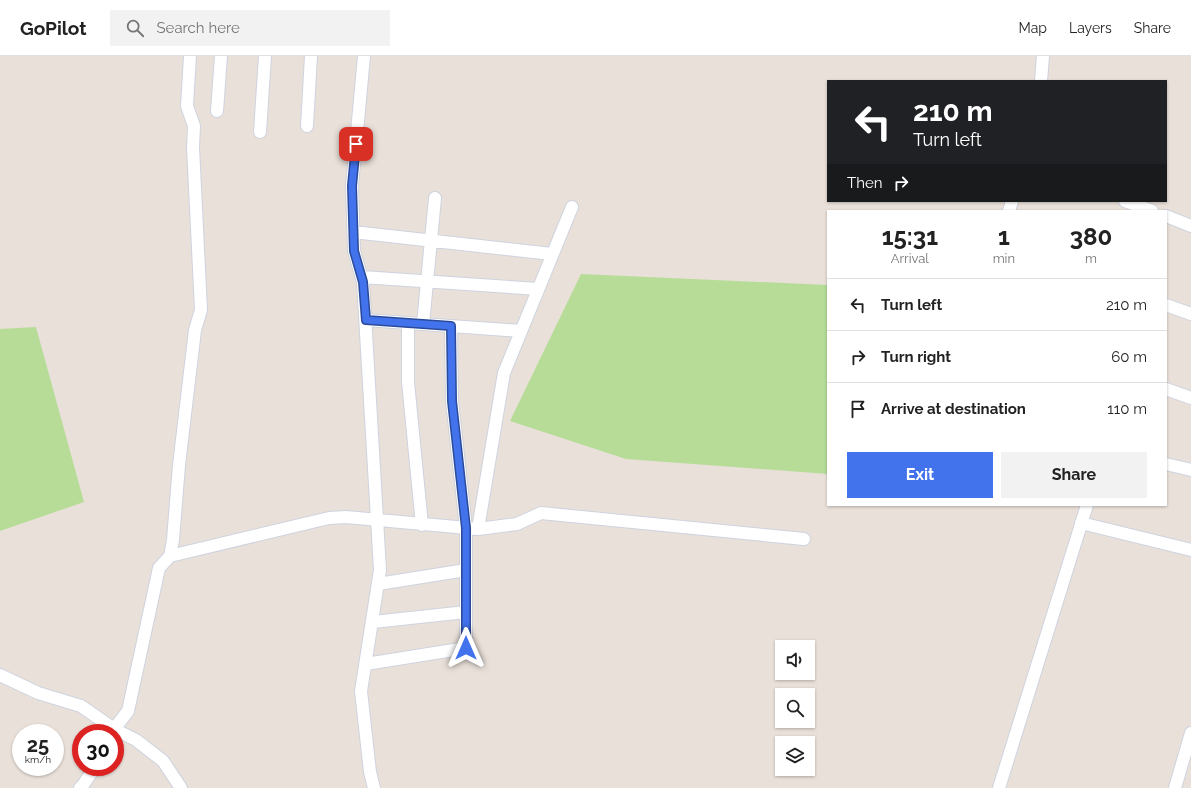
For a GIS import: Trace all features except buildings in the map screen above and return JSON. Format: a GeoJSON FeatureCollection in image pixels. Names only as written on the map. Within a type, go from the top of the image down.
{"type":"FeatureCollection","features":[{"type":"Feature","properties":{"kind":"street"},"geometry":{"type":"LineString","coordinates":[[118,724],[128,711],[159,568],[170,556],[173,540],[179,465],[195,330],[201,310],[193,147],[194,126],[187,106],[190,56]]}},
{"type":"Feature","properties":{"kind":"street"},"geometry":{"type":"LineString","coordinates":[[217,111],[221,56]]}},
{"type":"Feature","properties":{"kind":"street"},"geometry":{"type":"LineString","coordinates":[[260,132],[265,56]]}},
{"type":"Feature","properties":{"kind":"street"},"geometry":{"type":"LineString","coordinates":[[307,126],[312,56]]}},
{"type":"Feature","properties":{"kind":"street"},"geometry":{"type":"LineString","coordinates":[[364,56],[352,186],[354,251],[362,276],[366,320],[380,570],[361,691],[370,772],[374,788]]}},
{"type":"Feature","properties":{"kind":"street"},"geometry":{"type":"LineString","coordinates":[[1041,80],[1043,56]]}},
{"type":"Feature","properties":{"kind":"street"},"geometry":{"type":"LineString","coordinates":[[423,324],[435,198]]}},
{"type":"Feature","properties":{"kind":"street"},"geometry":{"type":"LineString","coordinates":[[1128,202],[1149,210]]}},
{"type":"Feature","properties":{"kind":"street"},"geometry":{"type":"LineString","coordinates":[[366,664],[466,648],[466,570],[472,529],[504,372],[572,207]]}},
{"type":"Feature","properties":{"kind":"street"},"geometry":{"type":"LineString","coordinates":[[1167,216],[1191,226]]}},
{"type":"Feature","properties":{"kind":"street"},"geometry":{"type":"LineString","coordinates":[[353,232],[552,254]]}},
{"type":"Feature","properties":{"kind":"street"},"geometry":{"type":"LineString","coordinates":[[362,276],[538,289]]}},
{"type":"Feature","properties":{"kind":"street"},"geometry":{"type":"LineString","coordinates":[[1167,305],[1191,314]]}},
{"type":"Feature","properties":{"kind":"street"},"geometry":{"type":"LineString","coordinates":[[366,320],[521,331]]}},
{"type":"Feature","properties":{"kind":"street"},"geometry":{"type":"LineString","coordinates":[[408,323],[408,382],[422,525]]}},
{"type":"Feature","properties":{"kind":"street"},"geometry":{"type":"LineString","coordinates":[[451,326],[452,401],[472,529]]}},
{"type":"Feature","properties":{"kind":"street"},"geometry":{"type":"LineString","coordinates":[[1167,389],[1191,398]]}},
{"type":"Feature","properties":{"kind":"street"},"geometry":{"type":"LineString","coordinates":[[1167,464],[1191,470]]}},
{"type":"Feature","properties":{"kind":"street"},"geometry":{"type":"LineString","coordinates":[[999,788],[1087,506]]}},
{"type":"Feature","properties":{"kind":"street"},"geometry":{"type":"LineString","coordinates":[[170,556],[329,518],[346,517],[472,529],[517,524],[541,513],[804,539]]}},
{"type":"Feature","properties":{"kind":"street"},"geometry":{"type":"LineString","coordinates":[[1081,524],[1191,550]]}},
{"type":"Feature","properties":{"kind":"street"},"geometry":{"type":"LineString","coordinates":[[378,584],[466,570]]}},
{"type":"Feature","properties":{"kind":"street"},"geometry":{"type":"LineString","coordinates":[[373,622],[466,612]]}},
{"type":"Feature","properties":{"kind":"street"},"geometry":{"type":"LineString","coordinates":[[0,675],[38,693],[81,706],[104,724]]}},
{"type":"Feature","properties":{"kind":"street"},"geometry":{"type":"LineString","coordinates":[[1176,788],[1189,751],[1191,733]]}},
{"type":"Feature","properties":{"kind":"street"},"geometry":{"type":"LineString","coordinates":[[124,735],[136,740],[163,761],[181,788]]}},
{"type":"Feature","properties":{"kind":"street"},"geometry":{"type":"LineString","coordinates":[[80,788],[89,776]]}},
{"type":"Feature","properties":{"kind":"green space"},"geometry":{"type":"Polygon","coordinates":[[[581,274],[827,285],[827,474],[626,459],[510,421],[581,274]]]}},
{"type":"Feature","properties":{"kind":"green space"},"geometry":{"type":"Polygon","coordinates":[[[36,327],[84,502],[0,531],[0,329],[36,327]]]}},
{"type":"Feature","properties":{"kind":"route"},"geometry":{"type":"LineString","coordinates":[[356,144],[352,186],[354,251],[363,282],[366,320],[451,326],[452,401],[466,528],[466,648]]}}]}
